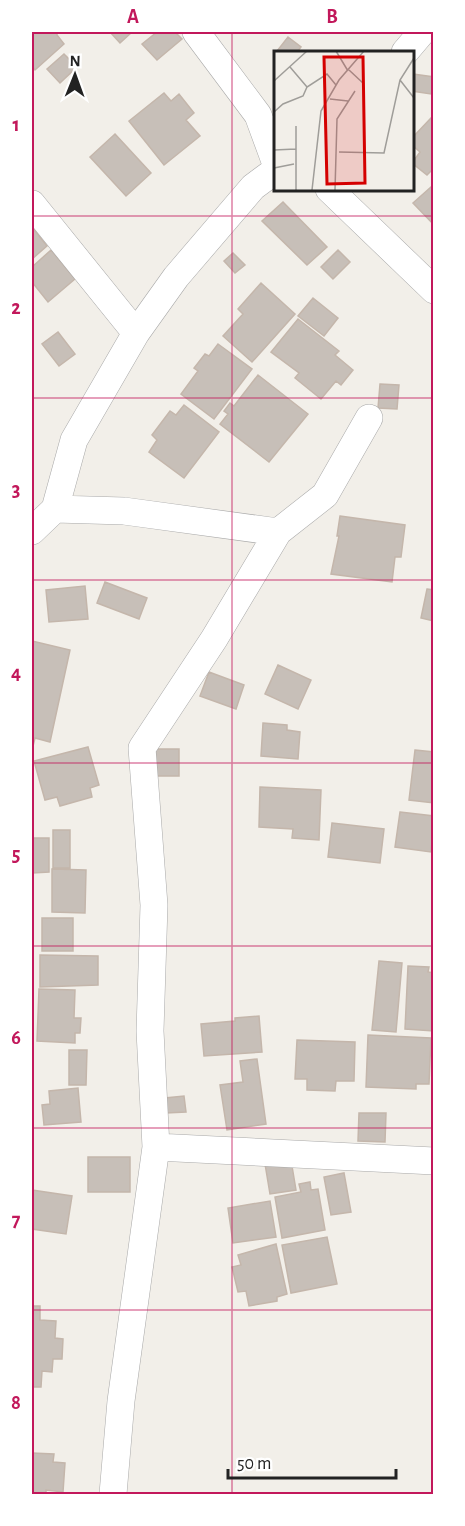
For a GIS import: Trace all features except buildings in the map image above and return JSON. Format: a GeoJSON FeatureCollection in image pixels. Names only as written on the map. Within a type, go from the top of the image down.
{"type":"FeatureCollection","features":[{"type":"Feature","properties":{"kind":"street"},"geometry":{"type":"LineString","coordinates":[[196,32],[258,115],[274,159]]}},
{"type":"Feature","properties":{"kind":"street"},"geometry":{"type":"LineString","coordinates":[[406,51],[422,32]]}},
{"type":"Feature","properties":{"kind":"street"},"geometry":{"type":"LineString","coordinates":[[32,531],[55,509],[74,440],[136,333],[176,277],[253,187],[274,171]]}},
{"type":"Feature","properties":{"kind":"street"},"geometry":{"type":"LineString","coordinates":[[330,190],[434,290]]}},
{"type":"Feature","properties":{"kind":"street"},"geometry":{"type":"LineString","coordinates":[[32,204],[136,333]]}},
{"type":"Feature","properties":{"kind":"street"},"geometry":{"type":"LineString","coordinates":[[113,1494],[121,1401],[156,1147],[150,1031],[154,905],[141,748],[214,639],[278,532],[325,495],[369,418]]}},
{"type":"Feature","properties":{"kind":"street"},"geometry":{"type":"LineString","coordinates":[[55,509],[124,512],[278,532]]}},
{"type":"Feature","properties":{"kind":"street"},"geometry":{"type":"LineString","coordinates":[[156,1147],[434,1161]]}}]}
